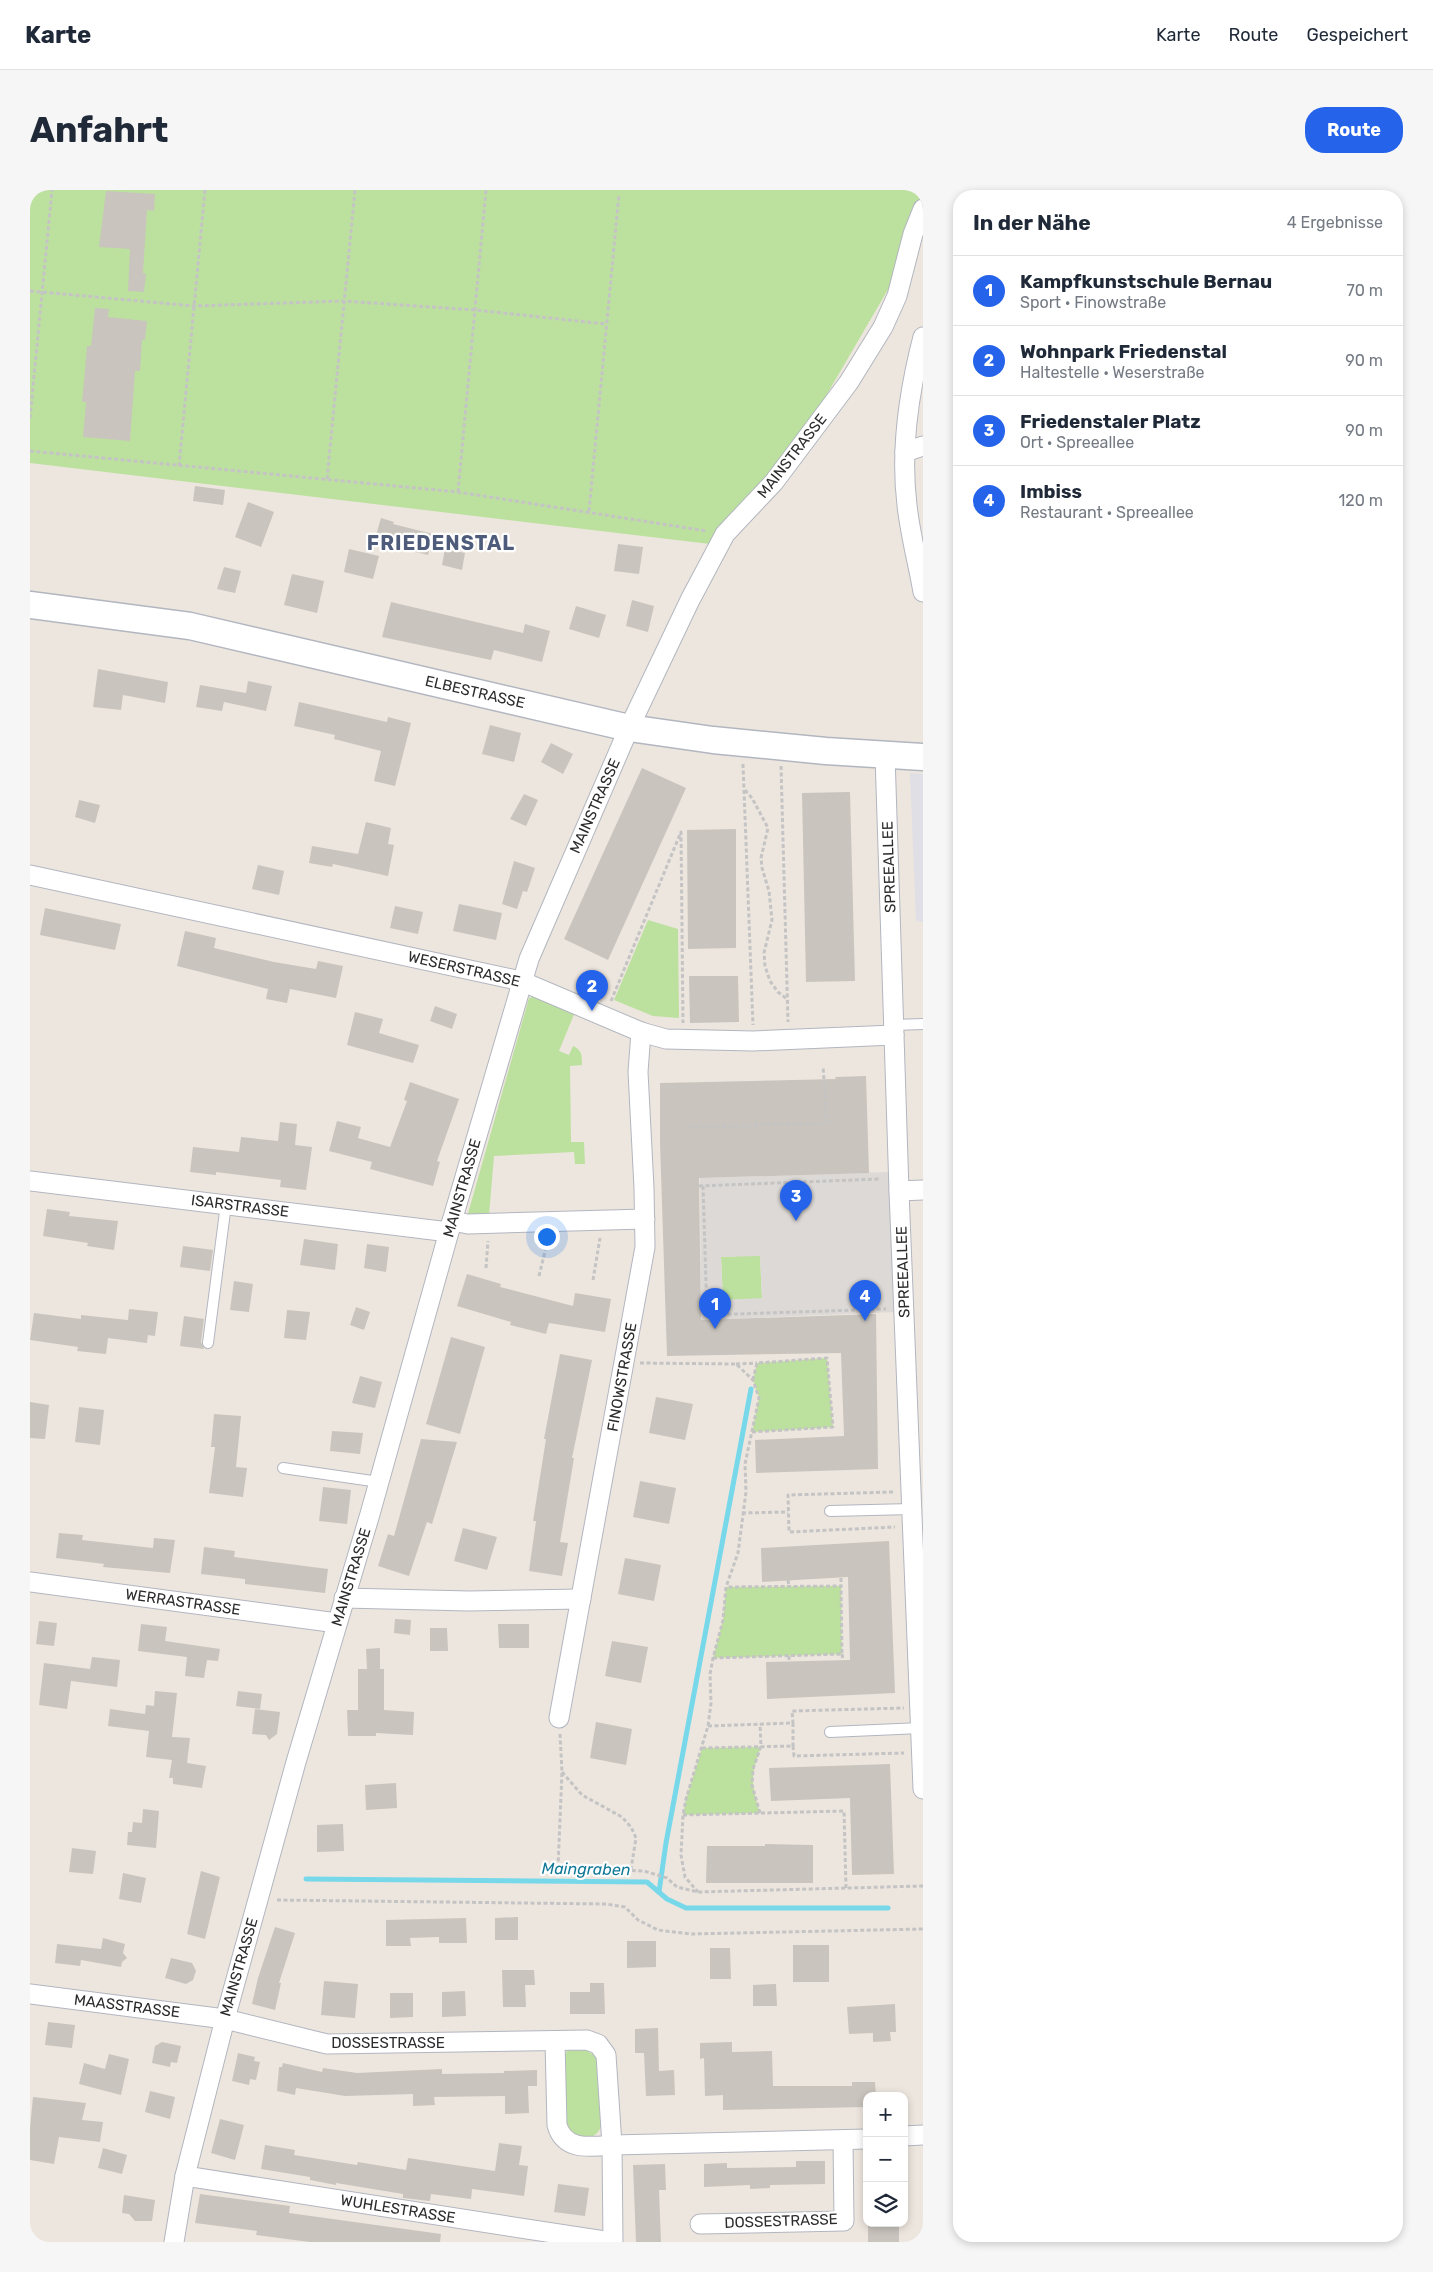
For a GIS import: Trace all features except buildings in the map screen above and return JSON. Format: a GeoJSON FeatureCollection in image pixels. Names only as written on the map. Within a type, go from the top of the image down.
{"type":"FeatureCollection","features":[{"type":"Feature","properties":{"kind":"street","name":"MAINSTRASSE"},"geometry":{"type":"LineString","coordinates":[[174,2242],[185,2176],[224,2019],[521,981],[629,728],[690,600],[725,534],[774,482],[849,382],[883,327],[897,296],[913,234],[923,209]]}},
{"type":"Feature","properties":{"kind":"street"},"geometry":{"type":"LineString","coordinates":[[923,337],[910,396],[905,452],[907,504],[923,592]]}},
{"type":"Feature","properties":{"kind":"street"},"geometry":{"type":"LineString","coordinates":[[905,452],[923,446]]}},
{"type":"Feature","properties":{"kind":"street","name":"ELBESTRASSE"},"geometry":{"type":"LineString","coordinates":[[30,605],[190,626],[629,728],[713,740],[923,757]]}},
{"type":"Feature","properties":{"kind":"street","name":"SPREEALLEE"},"geometry":{"type":"LineString","coordinates":[[885,755],[899,1185],[923,1789]]}},
{"type":"Feature","properties":{"kind":"street","name":"WESERSTRASSE"},"geometry":{"type":"LineString","coordinates":[[30,875],[521,981],[604,1017],[666,1040],[753,1041],[894,1030]]}},
{"type":"Feature","properties":{"kind":"street","name":"FINOWSTRASSE"},"geometry":{"type":"LineString","coordinates":[[559,1718],[645,1247],[638,1072],[641,1032]]}},
{"type":"Feature","properties":{"kind":"street","name":"ISARSTRASSE"},"geometry":{"type":"LineString","coordinates":[[30,1181],[361,1222],[450,1226],[489,1223],[645,1219]]}},
{"type":"Feature","properties":{"kind":"street"},"geometry":{"type":"LineString","coordinates":[[899,1185],[923,1190]]}},
{"type":"Feature","properties":{"kind":"street","name":"WERRASTRASSE"},"geometry":{"type":"LineString","coordinates":[[30,1582],[337,1623]]}},
{"type":"Feature","properties":{"kind":"street"},"geometry":{"type":"LineString","coordinates":[[344,1598],[469,1601],[581,1599]]}},
{"type":"Feature","properties":{"kind":"street","name":"MAASSTRASSE"},"geometry":{"type":"LineString","coordinates":[[30,1994],[224,2019]]}},
{"type":"Feature","properties":{"kind":"street","name":"DOSSESTRASSE"},"geometry":{"type":"LineString","coordinates":[[224,2019],[328,2044],[587,2040],[603,2049],[608,2064],[612,2146]]}},
{"type":"Feature","properties":{"kind":"street"},"geometry":{"type":"LineString","coordinates":[[555,2041],[557,2125],[562,2138],[576,2146],[590,2148],[863,2139]]}},
{"type":"Feature","properties":{"kind":"street"},"geometry":{"type":"LineString","coordinates":[[908,2136],[923,2135]]}},
{"type":"Feature","properties":{"kind":"street","name":"DOSSESTRASSE"},"geometry":{"type":"LineString","coordinates":[[700,2224],[844,2220],[843,2140]]}},
{"type":"Feature","properties":{"kind":"street"},"geometry":{"type":"LineString","coordinates":[[612,2146],[612,2242]]}},
{"type":"Feature","properties":{"kind":"street","name":"WUHLESTRASSE"},"geometry":{"type":"LineString","coordinates":[[185,2176],[612,2242]]}},
{"type":"Feature","properties":{"kind":"lane"},"geometry":{"type":"LineString","coordinates":[[894,1030],[923,1024]]}},
{"type":"Feature","properties":{"kind":"lane"},"geometry":{"type":"LineString","coordinates":[[208,1343],[226,1204]]}},
{"type":"Feature","properties":{"kind":"lane"},"geometry":{"type":"LineString","coordinates":[[283,1468],[379,1482]]}},
{"type":"Feature","properties":{"kind":"lane"},"geometry":{"type":"LineString","coordinates":[[830,1511],[912,1509]]}},
{"type":"Feature","properties":{"kind":"lane"},"geometry":{"type":"LineString","coordinates":[[830,1732],[921,1720]]}},
{"type":"Feature","properties":{"kind":"path"},"geometry":{"type":"LineString","coordinates":[[30,418],[52,190]]}},
{"type":"Feature","properties":{"kind":"path"},"geometry":{"type":"LineString","coordinates":[[179,466],[205,190]]}},
{"type":"Feature","properties":{"kind":"path"},"geometry":{"type":"LineString","coordinates":[[327,479],[355,190]]}},
{"type":"Feature","properties":{"kind":"path"},"geometry":{"type":"LineString","coordinates":[[458,492],[486,190]]}},
{"type":"Feature","properties":{"kind":"path"},"geometry":{"type":"LineString","coordinates":[[589,511],[619,194]]}},
{"type":"Feature","properties":{"kind":"path"},"geometry":{"type":"LineString","coordinates":[[30,292],[194,306],[343,301],[475,310],[606,324]]}},
{"type":"Feature","properties":{"kind":"path"},"geometry":{"type":"LineString","coordinates":[[30,451],[458,492],[589,511],[725,534]]}},
{"type":"Feature","properties":{"kind":"path"},"geometry":{"type":"LineString","coordinates":[[743,759],[753,1041]]}},
{"type":"Feature","properties":{"kind":"path"},"geometry":{"type":"LineString","coordinates":[[781,763],[789,1039]]}},
{"type":"Feature","properties":{"kind":"path"},"geometry":{"type":"LineString","coordinates":[[744,790],[752,798],[768,828],[761,858],[769,890],[772,920],[764,953],[765,966],[770,981],[778,992],[788,999]]}},
{"type":"Feature","properties":{"kind":"path"},"geometry":{"type":"LineString","coordinates":[[604,1017],[681,832],[683,1040]]}},
{"type":"Feature","properties":{"kind":"path"},"geometry":{"type":"LineString","coordinates":[[689,1127],[826,1123],[823,1066]]}},
{"type":"Feature","properties":{"kind":"path"},"geometry":{"type":"LineString","coordinates":[[899,1185],[701,1186],[707,1314],[904,1309]]}},
{"type":"Feature","properties":{"kind":"path"},"geometry":{"type":"LineString","coordinates":[[593,1280],[603,1220]]}},
{"type":"Feature","properties":{"kind":"path"},"geometry":{"type":"LineString","coordinates":[[539,1276],[552,1221]]}},
{"type":"Feature","properties":{"kind":"path"},"geometry":{"type":"LineString","coordinates":[[486,1268],[489,1223]]}},
{"type":"Feature","properties":{"kind":"path"},"geometry":{"type":"LineString","coordinates":[[624,1362],[736,1364],[828,1358],[833,1427],[752,1432]]}},
{"type":"Feature","properties":{"kind":"path"},"geometry":{"type":"LineString","coordinates":[[753,1380],[757,1363]]}},
{"type":"Feature","properties":{"kind":"path"},"geometry":{"type":"LineString","coordinates":[[698,1892],[685,1877],[681,1855],[683,1815],[708,1726],[711,1703],[710,1674],[723,1620],[726,1588],[738,1553],[746,1492],[745,1464],[759,1398],[753,1380],[736,1364]]}},
{"type":"Feature","properties":{"kind":"path"},"geometry":{"type":"LineString","coordinates":[[742,1513],[788,1512]]}},
{"type":"Feature","properties":{"kind":"path"},"geometry":{"type":"LineString","coordinates":[[841,1578],[843,1660]]}},
{"type":"Feature","properties":{"kind":"path"},"geometry":{"type":"LineString","coordinates":[[788,1580],[789,1587]]}},
{"type":"Feature","properties":{"kind":"path"},"geometry":{"type":"LineString","coordinates":[[726,1588],[841,1586]]}},
{"type":"Feature","properties":{"kind":"path"},"geometry":{"type":"LineString","coordinates":[[713,1658],[842,1654]]}},
{"type":"Feature","properties":{"kind":"path"},"geometry":{"type":"LineString","coordinates":[[789,1656],[789,1662]]}},
{"type":"Feature","properties":{"kind":"path"},"geometry":{"type":"LineString","coordinates":[[921,1720],[792,1711],[794,1756],[922,1752]]}},
{"type":"Feature","properties":{"kind":"path"},"geometry":{"type":"LineString","coordinates":[[559,1718],[562,1772],[558,1868],[644,1870],[667,1878],[677,1887],[698,1892],[923,1886]]}},
{"type":"Feature","properties":{"kind":"path"},"geometry":{"type":"LineString","coordinates":[[708,1726],[793,1723]]}},
{"type":"Feature","properties":{"kind":"path"},"geometry":{"type":"LineString","coordinates":[[760,1724],[761,1746],[753,1769],[752,1785],[760,1814]]}},
{"type":"Feature","properties":{"kind":"path"},"geometry":{"type":"LineString","coordinates":[[702,1748],[793,1746]]}},
{"type":"Feature","properties":{"kind":"path"},"geometry":{"type":"LineString","coordinates":[[562,1772],[582,1795],[622,1817],[631,1827],[636,1838],[631,1869]]}},
{"type":"Feature","properties":{"kind":"path"},"geometry":{"type":"LineString","coordinates":[[683,1815],[844,1811],[846,1888]]}},
{"type":"Feature","properties":{"kind":"path"},"geometry":{"type":"LineString","coordinates":[[258,1900],[606,1904],[624,1907],[638,1920],[658,1930],[690,1934],[923,1930]]}},
{"type":"Feature","properties":{"kind":"shaded area"},"geometry":{"type":"Polygon","coordinates":[[[910,773],[923,774],[923,922],[916,921],[910,773]]]}},
{"type":"Feature","properties":{"kind":"shaded area"},"geometry":{"type":"Polygon","coordinates":[[[891,1172],[896,1312],[701,1320],[700,1178],[891,1172]],[[760,1256],[721,1257],[723,1300],[762,1298],[760,1256]]]}},
{"type":"Feature","properties":{"kind":"green space"},"geometry":{"type":"Polygon","coordinates":[[[30,190],[923,190],[890,286],[805,432],[710,544],[30,463],[30,190]]]}},
{"type":"Feature","properties":{"kind":"green space"},"geometry":{"type":"Polygon","coordinates":[[[648,920],[678,929],[679,1018],[653,1016],[614,1000],[648,920]]]}},
{"type":"Feature","properties":{"kind":"green space"},"geometry":{"type":"Polygon","coordinates":[[[538,995],[575,1012],[559,1051],[569,1055],[573,1046],[580,1051],[582,1056],[582,1065],[570,1066],[571,1142],[584,1142],[585,1164],[575,1164],[574,1152],[494,1156],[489,1215],[467,1217],[529,998],[538,995]]]}},
{"type":"Feature","properties":{"kind":"green space"},"geometry":{"type":"Polygon","coordinates":[[[760,1255],[762,1299],[723,1300],[721,1257],[760,1255]]]}},
{"type":"Feature","properties":{"kind":"green space"},"geometry":{"type":"Polygon","coordinates":[[[827,1358],[833,1427],[752,1432],[759,1398],[753,1380],[757,1363],[827,1358]]]}},
{"type":"Feature","properties":{"kind":"green space"},"geometry":{"type":"Polygon","coordinates":[[[841,1586],[842,1654],[713,1658],[723,1620],[726,1587],[841,1586]]]}},
{"type":"Feature","properties":{"kind":"green space"},"geometry":{"type":"Polygon","coordinates":[[[761,1747],[753,1773],[753,1787],[760,1813],[683,1815],[702,1748],[761,1747]]]}},
{"type":"Feature","properties":{"kind":"green space"},"geometry":{"type":"Polygon","coordinates":[[[576,2049],[588,2051],[597,2058],[603,2111],[602,2124],[597,2133],[592,2137],[582,2140],[566,2129],[560,2064],[567,2051],[576,2049]]]}},
{"type":"Feature","properties":{"kind":"waterway"},"geometry":{"type":"LineString","coordinates":[[659,1892],[666,1843],[751,1389]]}},
{"type":"Feature","properties":{"kind":"waterway","name":"Maingraben"},"geometry":{"type":"LineString","coordinates":[[306,1879],[647,1882],[667,1899],[686,1908],[888,1908]]}},
{"type":"Feature","properties":{"kind":"place","name":"Wohnpark Friedenstal"},"geometry":{"type":"Point","coordinates":[592,1011]}},
{"type":"Feature","properties":{"kind":"place","name":"Friedenstaler Platz"},"geometry":{"type":"Point","coordinates":[796,1221]}},
{"type":"Feature","properties":{"kind":"place","name":"Imbiss"},"geometry":{"type":"Point","coordinates":[865,1321]}},
{"type":"Feature","properties":{"kind":"place","name":"Kampfkunstschule Bernau"},"geometry":{"type":"Point","coordinates":[715,1329]}},
{"type":"Feature","properties":{"kind":"district","name":"FRIEDENSTAL"},"geometry":{"type":"Point","coordinates":[441,543]}}]}
